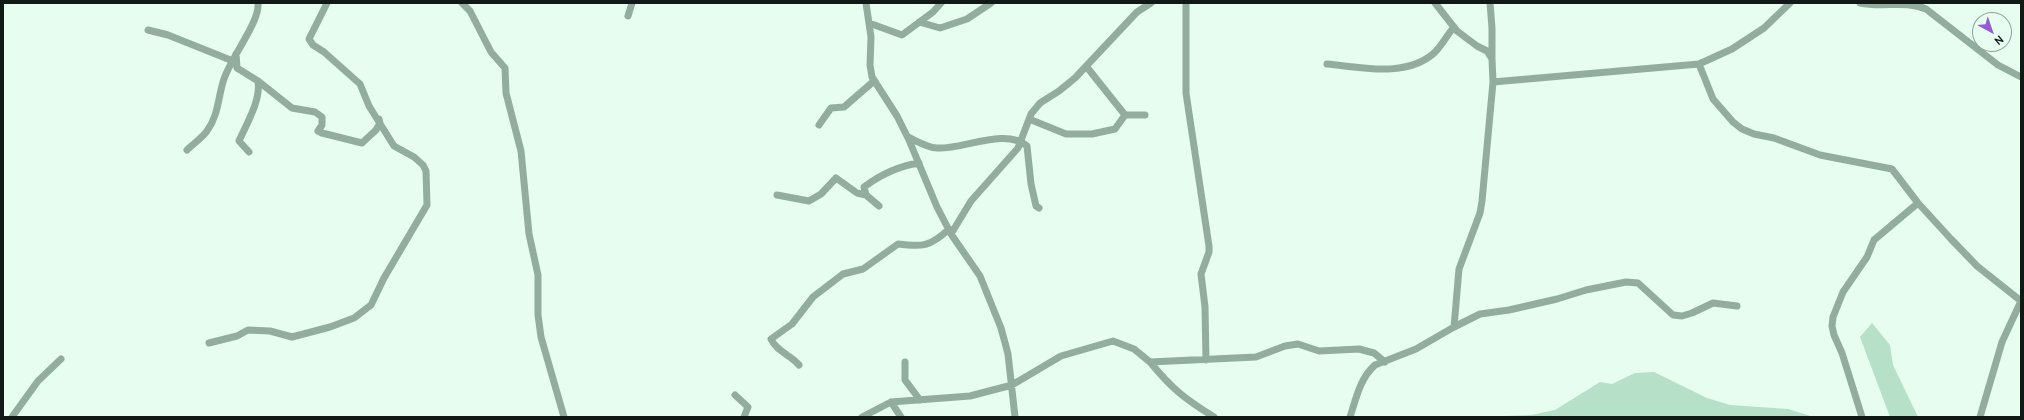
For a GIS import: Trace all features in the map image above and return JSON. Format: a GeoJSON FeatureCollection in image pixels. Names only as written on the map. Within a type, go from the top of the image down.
{"type":"FeatureCollection","features":[{"type":"Feature","properties":{"kind":"street"},"geometry":{"type":"LineString","coordinates":[[187,150],[207,132],[214,119],[219,104],[223,81],[256,18],[258,3]]}},
{"type":"Feature","properties":{"kind":"street"},"geometry":{"type":"LineString","coordinates":[[209,343],[237,336],[248,330],[270,331],[292,337],[330,327],[354,318],[371,305],[384,278],[427,205],[426,171],[423,165],[414,157],[394,146],[379,119],[369,106],[360,84],[324,52],[313,45],[309,39],[327,3]]}},
{"type":"Feature","properties":{"kind":"street"},"geometry":{"type":"LineString","coordinates":[[462,3],[470,12],[491,52],[505,68],[506,93],[521,152],[529,234],[538,276],[538,316],[541,337],[564,417]]}},
{"type":"Feature","properties":{"kind":"street"},"geometry":{"type":"LineString","coordinates":[[628,16],[632,3]]}},
{"type":"Feature","properties":{"kind":"street"},"geometry":{"type":"LineString","coordinates":[[866,3],[871,37],[871,72],[874,81],[897,116],[908,137],[937,207],[950,232],[980,276],[1001,328],[1008,354],[1015,417]]}},
{"type":"Feature","properties":{"kind":"street"},"geometry":{"type":"LineString","coordinates":[[869,23],[902,35],[933,12],[941,3]]}},
{"type":"Feature","properties":{"kind":"street"},"geometry":{"type":"LineString","coordinates":[[919,22],[940,28],[967,19],[991,3]]}},
{"type":"Feature","properties":{"kind":"street"},"geometry":{"type":"LineString","coordinates":[[799,365],[794,359],[773,345],[771,339],[792,324],[813,297],[843,274],[863,269],[898,244],[921,246],[928,245],[950,232],[971,201],[1013,156],[1021,141],[1029,118],[1040,103],[1059,91],[1086,66],[1137,12],[1151,3]]}},
{"type":"Feature","properties":{"kind":"street"},"geometry":{"type":"LineString","coordinates":[[1186,3],[1186,93],[1209,246],[1209,252],[1200,274],[1205,307],[1206,360]]}},
{"type":"Feature","properties":{"kind":"street"},"geometry":{"type":"LineString","coordinates":[[1434,3],[1454,27],[1477,46],[1487,51],[1492,59]]}},
{"type":"Feature","properties":{"kind":"street"},"geometry":{"type":"LineString","coordinates":[[1454,326],[1459,268],[1481,207],[1493,82],[1490,3]]}},
{"type":"Feature","properties":{"kind":"street"},"geometry":{"type":"LineString","coordinates":[[1493,82],[1699,64],[1739,45],[1764,28],[1790,3]]}},
{"type":"Feature","properties":{"kind":"street"},"geometry":{"type":"LineString","coordinates":[[1860,3],[1882,6],[1903,4],[1917,5],[1926,9],[1998,65],[2021,77]]}},
{"type":"Feature","properties":{"kind":"street"},"geometry":{"type":"LineString","coordinates":[[1327,64],[1382,70],[1410,65],[1433,54],[1454,27]]}},
{"type":"Feature","properties":{"kind":"street"},"geometry":{"type":"LineString","coordinates":[[148,30],[168,35],[234,58]]}},
{"type":"Feature","properties":{"kind":"street"},"geometry":{"type":"LineString","coordinates":[[234,58],[237,68],[258,81],[292,108],[315,112],[322,117],[322,125],[318,131],[322,133],[362,143],[376,130],[380,123],[379,119]]}},
{"type":"Feature","properties":{"kind":"street"},"geometry":{"type":"LineString","coordinates":[[1699,64],[1713,99],[1733,122],[1742,129],[1754,134],[1774,138],[1820,155],[1892,169],[1918,202],[1977,266],[2021,301],[2002,342],[1980,417]]}},
{"type":"Feature","properties":{"kind":"street"},"geometry":{"type":"LineString","coordinates":[[1086,66],[1125,115]]}},
{"type":"Feature","properties":{"kind":"street"},"geometry":{"type":"LineString","coordinates":[[248,152],[239,141],[258,97],[258,81]]}},
{"type":"Feature","properties":{"kind":"street"},"geometry":{"type":"LineString","coordinates":[[819,124],[831,108],[844,107],[874,81]]}},
{"type":"Feature","properties":{"kind":"street"},"geometry":{"type":"LineString","coordinates":[[1125,115],[1145,114]]}},
{"type":"Feature","properties":{"kind":"street"},"geometry":{"type":"LineString","coordinates":[[1029,118],[1066,134],[1092,134],[1115,129],[1125,115]]}},
{"type":"Feature","properties":{"kind":"street"},"geometry":{"type":"LineString","coordinates":[[376,130],[380,129],[386,132]]}},
{"type":"Feature","properties":{"kind":"street"},"geometry":{"type":"LineString","coordinates":[[908,137],[936,148],[1005,138],[1021,141],[1027,146],[1031,184],[1036,206],[1040,208]]}},
{"type":"Feature","properties":{"kind":"street"},"geometry":{"type":"LineString","coordinates":[[866,195],[864,187],[879,176],[904,165],[919,163]]}},
{"type":"Feature","properties":{"kind":"street"},"geometry":{"type":"LineString","coordinates":[[777,195],[809,201],[821,194],[836,178],[857,193],[866,195],[879,206]]}},
{"type":"Feature","properties":{"kind":"street"},"geometry":{"type":"LineString","coordinates":[[1862,417],[1842,353],[1834,335],[1832,326],[1833,317],[1843,292],[1867,257],[1874,240],[1918,202]]}},
{"type":"Feature","properties":{"kind":"street"},"geometry":{"type":"LineString","coordinates":[[1350,417],[1364,377],[1375,365],[1416,349],[1454,326],[1480,314],[1509,310],[1586,290],[1626,282],[1638,283],[1673,315],[1682,316],[1692,313],[1713,303],[1737,306]]}},
{"type":"Feature","properties":{"kind":"street"},"geometry":{"type":"LineString","coordinates":[[862,417],[891,402],[970,396],[1012,385],[1061,356],[1113,341],[1134,349],[1150,362],[1167,384],[1184,398],[1214,417]]}},
{"type":"Feature","properties":{"kind":"street"},"geometry":{"type":"LineString","coordinates":[[1150,362],[1256,357],[1285,346],[1298,344],[1319,351],[1359,349],[1374,353],[1385,362]]}},
{"type":"Feature","properties":{"kind":"street"},"geometry":{"type":"LineString","coordinates":[[12,417],[38,381],[62,359]]}},
{"type":"Feature","properties":{"kind":"street"},"geometry":{"type":"LineString","coordinates":[[905,362],[904,380],[920,400]]}},
{"type":"Feature","properties":{"kind":"street"},"geometry":{"type":"LineString","coordinates":[[736,395],[748,406],[744,417]]}},
{"type":"Feature","properties":{"kind":"street"},"geometry":{"type":"LineString","coordinates":[[891,402],[901,417]]}},
{"type":"Feature","properties":{"kind":"green space"},"geometry":{"type":"Polygon","coordinates":[[[1872,323],[1890,345],[1893,365],[1918,417],[1890,417],[1860,337],[1872,323]]]}},
{"type":"Feature","properties":{"kind":"green space"},"geometry":{"type":"Polygon","coordinates":[[[1654,372],[1707,398],[1730,405],[1788,409],[1814,417],[1476,417],[1531,415],[1555,410],[1600,382],[1612,384],[1635,373],[1654,372]]]}}]}
